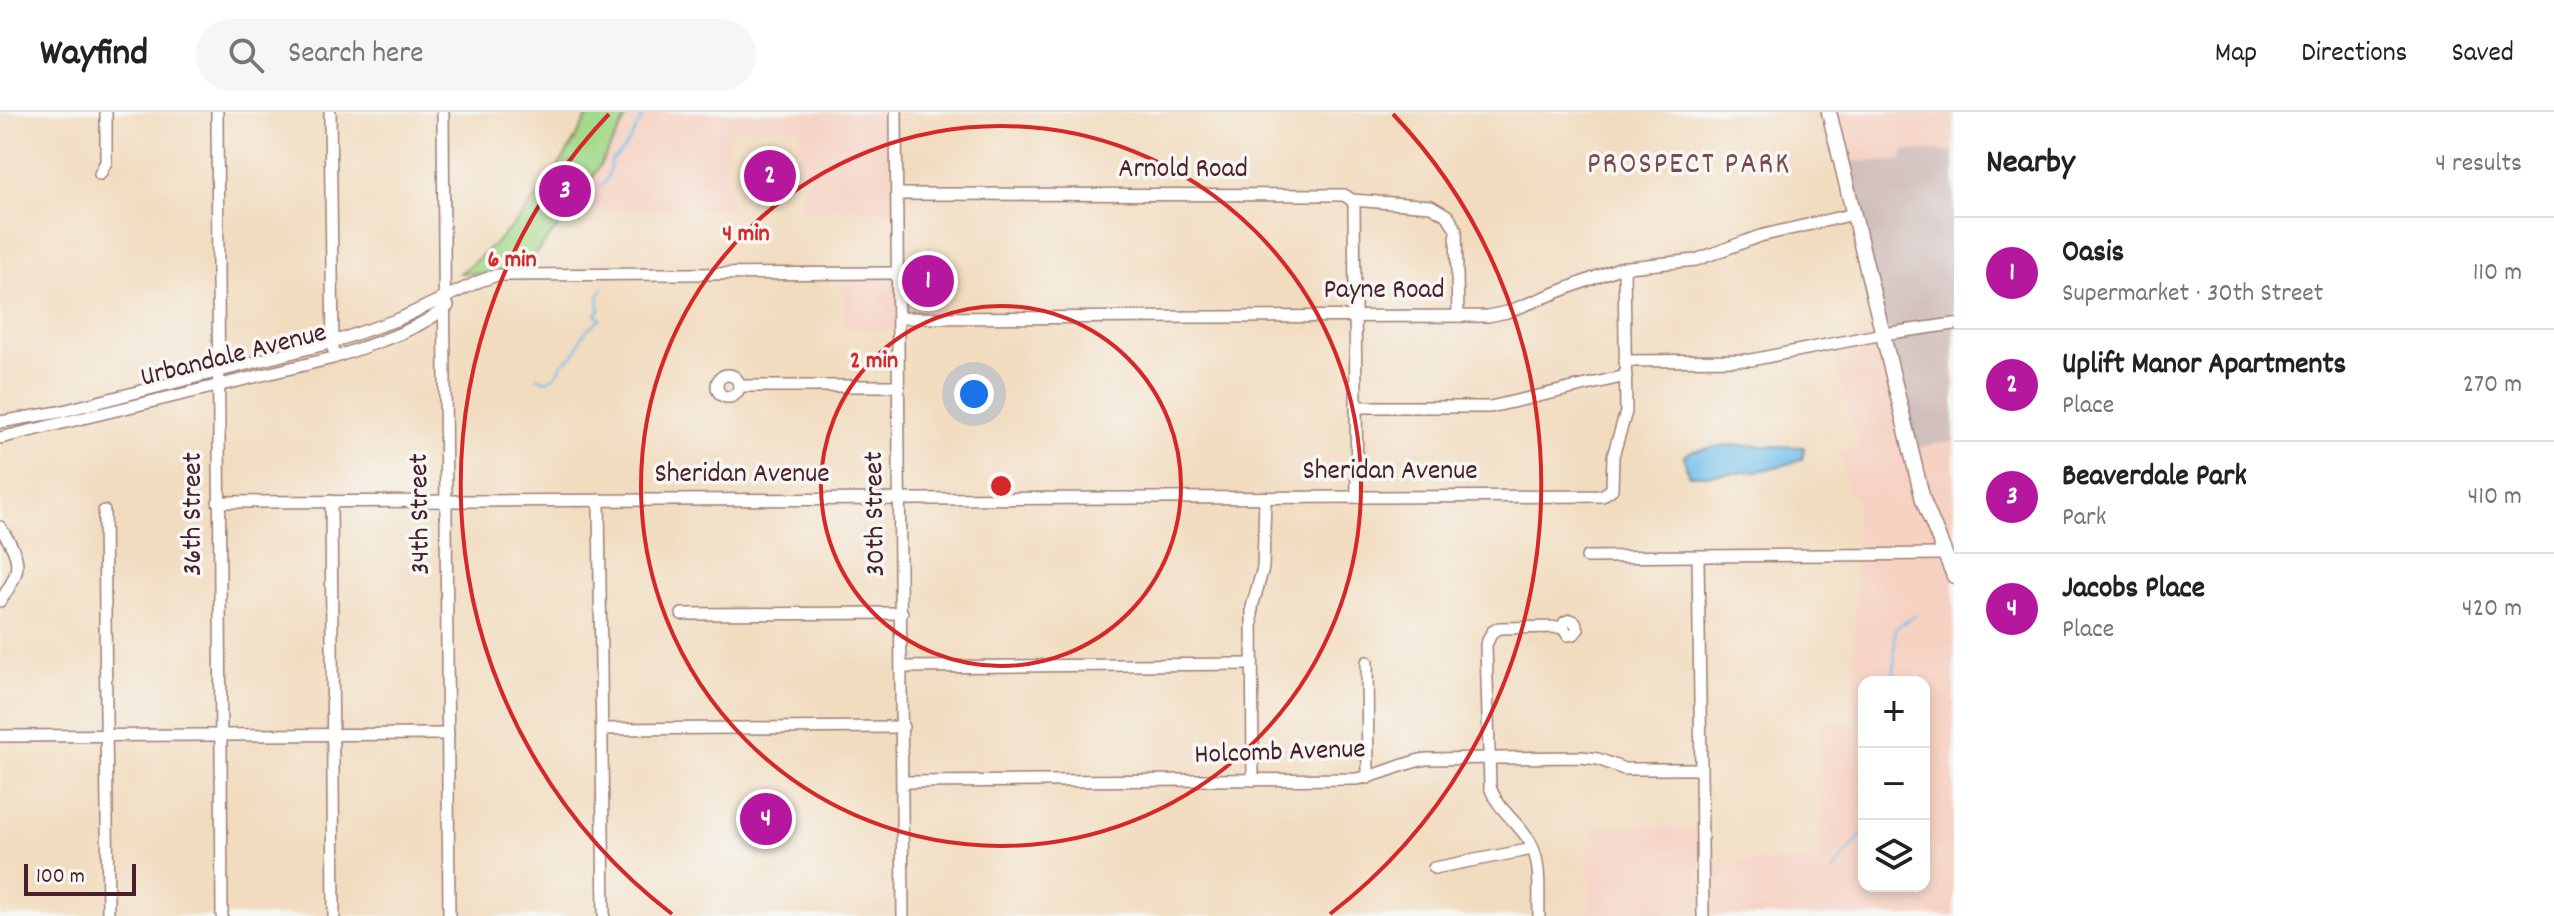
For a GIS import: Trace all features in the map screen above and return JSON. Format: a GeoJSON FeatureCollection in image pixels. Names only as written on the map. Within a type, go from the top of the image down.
{"type":"FeatureCollection","features":[{"type":"Feature","properties":{"kind":"main road"},"geometry":{"type":"LineString","coordinates":[[1829,112],[1923,500],[1954,576]]}},
{"type":"Feature","properties":{"kind":"street"},"geometry":{"type":"LineString","coordinates":[[100,174],[106,162],[106,112]]}},
{"type":"Feature","properties":{"kind":"street","name":"36th Street"},"geometry":{"type":"LineString","coordinates":[[217,112],[222,916]]}},
{"type":"Feature","properties":{"kind":"street"},"geometry":{"type":"LineString","coordinates":[[330,112],[333,358]]}},
{"type":"Feature","properties":{"kind":"street","name":"34th Street"},"geometry":{"type":"LineString","coordinates":[[443,112],[449,916]]}},
{"type":"Feature","properties":{"kind":"street","name":"30th Street"},"geometry":{"type":"LineString","coordinates":[[896,112],[903,916]]}},
{"type":"Feature","properties":{"kind":"street","name":"Arnold Road"},"geometry":{"type":"LineString","coordinates":[[897,194],[1344,195],[1352,200],[1431,206],[1448,216],[1456,230],[1458,316]]}},
{"type":"Feature","properties":{"kind":"street"},"geometry":{"type":"LineString","coordinates":[[1352,200],[1357,497]]}},
{"type":"Feature","properties":{"kind":"street","name":"Payne Road"},"geometry":{"type":"LineString","coordinates":[[899,318],[1488,316],[1507,312],[1606,272],[1624,267],[1696,260],[1760,236],[1854,214]]}},
{"type":"Feature","properties":{"kind":"street"},"geometry":{"type":"LineString","coordinates":[[1356,407],[1490,407],[1626,376],[1624,267]]}},
{"type":"Feature","properties":{"kind":"street","name":"Urbandale Avenue"},"geometry":{"type":"LineString","coordinates":[[0,438],[333,358],[379,341],[480,281],[506,275],[898,273]]}},
{"type":"Feature","properties":{"kind":"street","name":"Urbandale Avenue"},"geometry":{"type":"LineString","coordinates":[[0,422],[59,412],[333,342],[444,304]]}},
{"type":"Feature","properties":{"kind":"street"},"geometry":{"type":"LineString","coordinates":[[1625,361],[1751,360],[1883,334],[1954,324]]}},
{"type":"Feature","properties":{"kind":"street","name":"Sheridan Avenue"},"geometry":{"type":"LineString","coordinates":[[218,502],[1602,496],[1610,492],[1613,485],[1613,456],[1626,412],[1626,376]]}},
{"type":"Feature","properties":{"kind":"street"},"geometry":{"type":"LineString","coordinates":[[739,386],[899,386]]}},
{"type":"Feature","properties":{"kind":"street"},"geometry":{"type":"LineString","coordinates":[[1253,780],[1252,607],[1263,568],[1265,498]]}},
{"type":"Feature","properties":{"kind":"street"},"geometry":{"type":"LineString","coordinates":[[599,500],[604,916]]}},
{"type":"Feature","properties":{"kind":"street"},"geometry":{"type":"LineString","coordinates":[[331,501],[334,916]]}},
{"type":"Feature","properties":{"kind":"street"},"geometry":{"type":"LineString","coordinates":[[104,511],[108,916]]}},
{"type":"Feature","properties":{"kind":"street"},"geometry":{"type":"LineString","coordinates":[[0,527],[14,549],[17,568],[13,584],[0,601]]}},
{"type":"Feature","properties":{"kind":"street"},"geometry":{"type":"LineString","coordinates":[[1587,557],[1945,554]]}},
{"type":"Feature","properties":{"kind":"street"},"geometry":{"type":"LineString","coordinates":[[1698,556],[1703,916]]}},
{"type":"Feature","properties":{"kind":"street"},"geometry":{"type":"LineString","coordinates":[[682,614],[902,613]]}},
{"type":"Feature","properties":{"kind":"street"},"geometry":{"type":"LineString","coordinates":[[1539,916],[1538,869],[1533,849],[1494,799],[1490,787],[1486,645],[1492,632],[1499,628],[1562,627]]}},
{"type":"Feature","properties":{"kind":"street"},"geometry":{"type":"LineString","coordinates":[[1367,662],[1368,778]]}},
{"type":"Feature","properties":{"kind":"street"},"geometry":{"type":"LineString","coordinates":[[903,667],[1252,664]]}},
{"type":"Feature","properties":{"kind":"street"},"geometry":{"type":"LineString","coordinates":[[603,729],[903,727]]}},
{"type":"Feature","properties":{"kind":"street"},"geometry":{"type":"LineString","coordinates":[[0,736],[448,734]]}},
{"type":"Feature","properties":{"kind":"street","name":"Holcomb Avenue"},"geometry":{"type":"LineString","coordinates":[[903,782],[1368,778],[1417,760],[1487,758],[1581,757],[1598,759],[1624,769],[1701,769]]}},
{"type":"Feature","properties":{"kind":"street"},"geometry":{"type":"LineString","coordinates":[[1434,868],[1533,849]]}},
{"type":"Feature","properties":{"kind":"shaded area"},"geometry":{"type":"Polygon","coordinates":[[[629,112],[896,112],[897,210],[802,210],[800,128],[728,128],[729,210],[573,210],[629,112]]]}},
{"type":"Feature","properties":{"kind":"shaded area"},"geometry":{"type":"Polygon","coordinates":[[[1829,112],[1954,112],[1954,151],[1903,151],[1903,161],[1841,161],[1829,112]]]}},
{"type":"Feature","properties":{"kind":"shaded area"},"geometry":{"type":"Polygon","coordinates":[[[1903,151],[1954,151],[1954,440],[1910,449],[1841,161],[1902,161],[1903,151]]]}},
{"type":"Feature","properties":{"kind":"shaded area"},"geometry":{"type":"Polygon","coordinates":[[[942,269],[942,318],[899,318],[899,330],[843,329],[844,273],[942,269]]]}},
{"type":"Feature","properties":{"kind":"shaded area"},"geometry":{"type":"Polygon","coordinates":[[[1883,334],[1910,449],[1954,440],[1954,916],[1707,916],[1706,862],[1820,862],[1821,724],[1855,724],[1856,496],[1848,495],[1839,452],[1858,447],[1831,344],[1883,334]]]}},
{"type":"Feature","properties":{"kind":"shaded area"},"geometry":{"type":"Polygon","coordinates":[[[1590,827],[1698,827],[1699,916],[1589,916],[1590,827]]]}},
{"type":"Feature","properties":{"kind":"green space"},"geometry":{"type":"Polygon","coordinates":[[[590,112],[629,112],[593,177],[566,217],[516,273],[460,273],[501,238],[535,200],[564,159],[590,112]]]}},
{"type":"Feature","properties":{"kind":"water"},"geometry":{"type":"Polygon","coordinates":[[[1727,445],[1804,447],[1803,458],[1762,470],[1688,475],[1684,456],[1692,451],[1727,445]]]}},
{"type":"Feature","properties":{"kind":"waterway"},"geometry":{"type":"LineString","coordinates":[[601,187],[607,179],[612,160],[628,144],[645,112]]}},
{"type":"Feature","properties":{"kind":"waterway"},"geometry":{"type":"LineString","coordinates":[[537,377],[545,381],[556,375],[562,363],[576,351],[585,332],[601,318],[596,314],[600,310],[598,299],[603,288]]}},
{"type":"Feature","properties":{"kind":"waterway"},"geometry":{"type":"LineString","coordinates":[[1894,676],[1895,629],[1915,615]]}},
{"type":"Feature","properties":{"kind":"waterway"},"geometry":{"type":"LineString","coordinates":[[1833,871],[1858,840]]}},
{"type":"Feature","properties":{"kind":"place","name":"Uplift Manor Apartments"},"geometry":{"type":"Point","coordinates":[770,176]}},
{"type":"Feature","properties":{"kind":"place","name":"Beaverdale Park"},"geometry":{"type":"Point","coordinates":[565,191]}},
{"type":"Feature","properties":{"kind":"place","name":"Oasis"},"geometry":{"type":"Point","coordinates":[928,281]}},
{"type":"Feature","properties":{"kind":"place","name":"Jacobs Place"},"geometry":{"type":"Point","coordinates":[766,819]}},
{"type":"Feature","properties":{"kind":"district","name":"PROSPECT PARK"},"geometry":{"type":"Point","coordinates":[1689,166]}}]}
